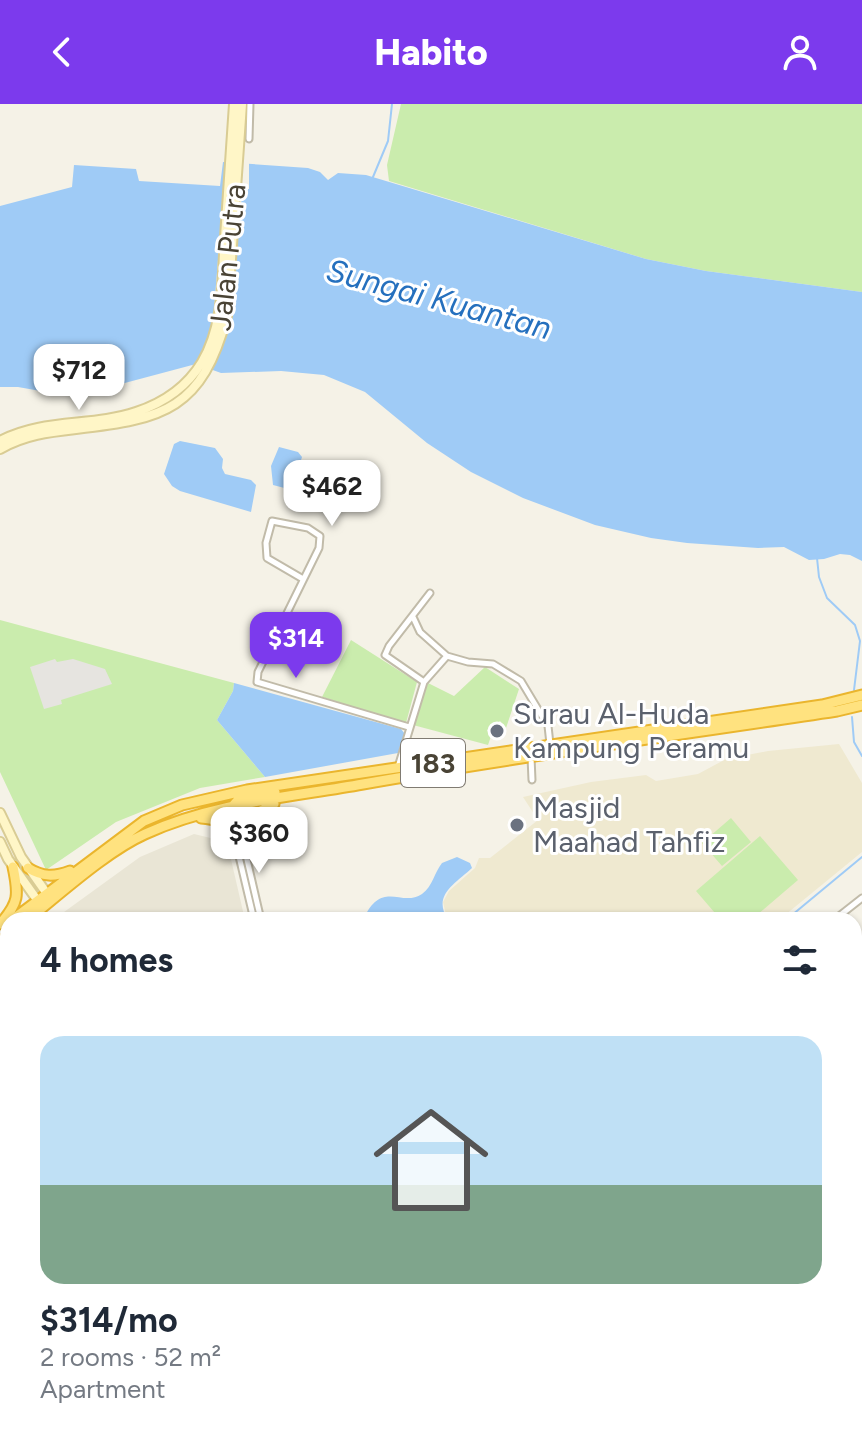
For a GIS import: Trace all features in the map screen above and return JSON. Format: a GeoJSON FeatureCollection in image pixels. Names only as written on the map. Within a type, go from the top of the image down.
{"type":"FeatureCollection","features":[{"type":"Feature","properties":{"kind":"highway","name":"183"},"geometry":{"type":"LineString","coordinates":[[26,912],[143,834],[189,818],[292,797],[847,705],[862,695]]}},
{"type":"Feature","properties":{"kind":"highway","name":"183"},"geometry":{"type":"LineString","coordinates":[[49,897],[84,865],[136,827],[182,805],[247,790],[550,744],[862,705]]}},
{"type":"Feature","properties":{"kind":"highway"},"geometry":{"type":"LineString","coordinates":[[136,827],[147,827],[184,811],[218,802],[231,808],[239,799],[305,787],[314,780]]}},
{"type":"Feature","properties":{"kind":"highway"},"geometry":{"type":"LineString","coordinates":[[189,818],[216,820],[238,837],[255,814],[292,797]]}},
{"type":"Feature","properties":{"kind":"highway"},"geometry":{"type":"LineString","coordinates":[[28,868],[49,876],[84,865]]}},
{"type":"Feature","properties":{"kind":"highway"},"geometry":{"type":"LineString","coordinates":[[11,912],[17,899],[13,867]]}},
{"type":"Feature","properties":{"kind":"highway","name":"183"},"geometry":{"type":"LineString","coordinates":[[34,912],[40,904]]}},
{"type":"Feature","properties":{"kind":"main road","name":"Jalan Putra"},"geometry":{"type":"LineString","coordinates":[[0,441],[35,427],[131,414],[173,400],[202,362],[219,312],[234,104]]}},
{"type":"Feature","properties":{"kind":"main road","name":"Jalan Putra"},"geometry":{"type":"LineString","coordinates":[[0,449],[39,433],[132,422],[189,392],[211,364],[227,316],[246,104]]}},
{"type":"Feature","properties":{"kind":"main road"},"geometry":{"type":"LineString","coordinates":[[0,813],[12,841],[49,897]]}},
{"type":"Feature","properties":{"kind":"main road"},"geometry":{"type":"LineString","coordinates":[[0,842],[13,867],[40,904]]}},
{"type":"Feature","properties":{"kind":"street"},"geometry":{"type":"LineString","coordinates":[[246,104],[250,115],[249,139]]}},
{"type":"Feature","properties":{"kind":"street"},"geometry":{"type":"LineString","coordinates":[[303,579],[267,558],[266,543],[272,521],[308,528],[320,536],[319,548],[258,672],[257,682],[409,727]]}},
{"type":"Feature","properties":{"kind":"street"},"geometry":{"type":"LineString","coordinates":[[424,682],[385,655],[430,593]]}},
{"type":"Feature","properties":{"kind":"street"},"geometry":{"type":"LineString","coordinates":[[413,617],[420,632],[447,656],[493,664],[517,677],[545,720],[550,744]]}},
{"type":"Feature","properties":{"kind":"street"},"geometry":{"type":"LineString","coordinates":[[398,768],[424,682],[447,656]]}},
{"type":"Feature","properties":{"kind":"street"},"geometry":{"type":"LineString","coordinates":[[531,756],[532,780]]}},
{"type":"Feature","properties":{"kind":"street"},"geometry":{"type":"LineString","coordinates":[[231,808],[236,812],[252,912]]}},
{"type":"Feature","properties":{"kind":"street"},"geometry":{"type":"LineString","coordinates":[[238,837],[259,912]]}},
{"type":"Feature","properties":{"kind":"street"},"geometry":{"type":"LineString","coordinates":[[844,912],[862,898]]}},
{"type":"Feature","properties":{"kind":"shaded area"},"geometry":{"type":"Polygon","coordinates":[[[55,659],[57,662],[73,659],[105,669],[112,684],[61,700],[62,704],[44,709],[30,667],[55,659]]]}},
{"type":"Feature","properties":{"kind":"shaded area"},"geometry":{"type":"Polygon","coordinates":[[[839,744],[862,783],[862,852],[789,912],[445,912],[443,902],[449,891],[475,868],[479,858],[490,858],[538,820],[523,797],[591,782],[646,775],[656,781],[698,774],[726,759],[768,751],[839,744]]]}},
{"type":"Feature","properties":{"kind":"shaded area"},"geometry":{"type":"Polygon","coordinates":[[[194,834],[227,842],[243,912],[64,912],[140,857],[194,834]]]}},
{"type":"Feature","properties":{"kind":"green space"},"geometry":{"type":"Polygon","coordinates":[[[401,104],[862,104],[862,292],[706,271],[646,259],[389,181],[387,165],[401,104]]]}},
{"type":"Feature","properties":{"kind":"green space"},"geometry":{"type":"Polygon","coordinates":[[[0,620],[234,683],[233,691],[217,720],[265,777],[200,788],[116,822],[46,870],[0,772],[0,620]]]}},
{"type":"Feature","properties":{"kind":"green space"},"geometry":{"type":"Polygon","coordinates":[[[351,640],[417,682],[406,723],[322,697],[351,640]]]}},
{"type":"Feature","properties":{"kind":"green space"},"geometry":{"type":"Polygon","coordinates":[[[485,667],[519,689],[506,728],[500,721],[487,730],[491,736],[488,745],[413,725],[428,683],[454,696],[485,667]]]}},
{"type":"Feature","properties":{"kind":"green space"},"geometry":{"type":"Polygon","coordinates":[[[731,818],[751,842],[722,866],[702,843],[731,818]]]}},
{"type":"Feature","properties":{"kind":"green space"},"geometry":{"type":"Polygon","coordinates":[[[760,836],[798,880],[760,912],[714,912],[696,891],[760,836]]]}},
{"type":"Feature","properties":{"kind":"water","name":"Sungai Kuantan"},"geometry":{"type":"Polygon","coordinates":[[[223,162],[308,168],[320,172],[328,180],[338,173],[366,175],[646,259],[706,271],[862,292],[862,561],[840,554],[809,560],[784,547],[687,543],[595,525],[523,498],[471,472],[427,443],[365,392],[324,375],[281,371],[221,373],[196,364],[121,384],[67,392],[0,387],[0,206],[72,187],[74,165],[136,169],[139,181],[220,186],[223,162]]]}},
{"type":"Feature","properties":{"kind":"water"},"geometry":{"type":"Polygon","coordinates":[[[180,441],[215,448],[223,459],[225,474],[251,480],[256,485],[251,512],[172,486],[164,474],[174,444],[180,441]]]}},
{"type":"Feature","properties":{"kind":"water"},"geometry":{"type":"Polygon","coordinates":[[[279,447],[298,452],[302,457],[292,490],[273,485],[271,466],[279,447]]]}},
{"type":"Feature","properties":{"kind":"water"},"geometry":{"type":"Polygon","coordinates":[[[234,683],[401,729],[405,734],[398,753],[265,777],[217,720],[233,691],[234,683]]]}},
{"type":"Feature","properties":{"kind":"water"},"geometry":{"type":"Polygon","coordinates":[[[457,857],[470,863],[472,868],[444,897],[444,912],[367,912],[377,900],[384,897],[407,898],[422,894],[442,863],[457,857]]]}},
{"type":"Feature","properties":{"kind":"pier"},"geometry":{"type":"Polygon","coordinates":[[[226,158],[249,159],[249,189],[241,189],[232,315],[222,348],[209,373],[199,368],[190,371],[200,357],[213,323],[226,158]]]}},
{"type":"Feature","properties":{"kind":"waterway"},"geometry":{"type":"LineString","coordinates":[[373,177],[388,141],[392,104]]}},
{"type":"Feature","properties":{"kind":"waterway"},"geometry":{"type":"LineString","coordinates":[[817,558],[819,577],[827,598],[855,625],[860,641],[854,690]]}},
{"type":"Feature","properties":{"kind":"waterway"},"geometry":{"type":"LineString","coordinates":[[852,717],[854,742],[862,756]]}},
{"type":"Feature","properties":{"kind":"waterway"},"geometry":{"type":"LineString","coordinates":[[796,912],[862,857]]}},
{"type":"Feature","properties":{"kind":"place","name":"Surau Al-Huda Kampung Peramu"},"geometry":{"type":"Point","coordinates":[497,731]}},
{"type":"Feature","properties":{"kind":"place","name":"Masjid Maahad Tahfiz"},"geometry":{"type":"Point","coordinates":[517,825]}}]}
